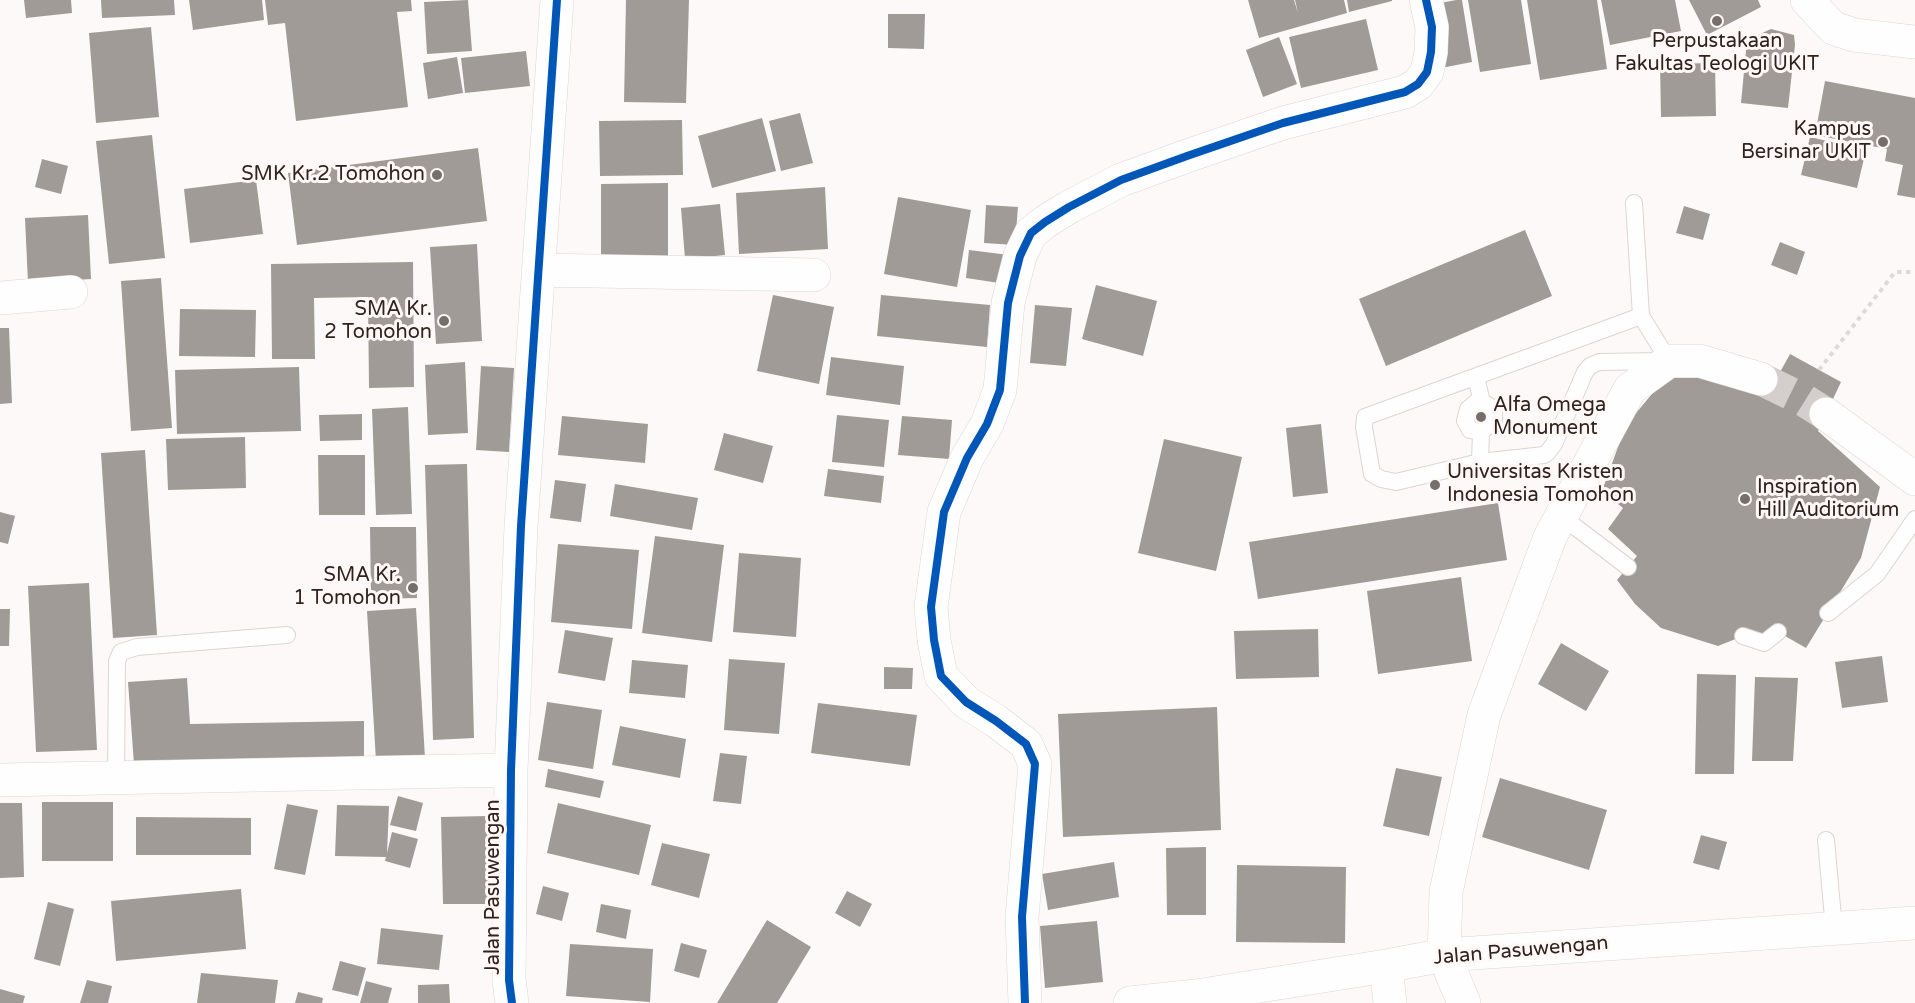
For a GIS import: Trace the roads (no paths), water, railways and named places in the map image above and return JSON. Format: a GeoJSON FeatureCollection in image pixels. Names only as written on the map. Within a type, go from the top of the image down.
{"type":"FeatureCollection","features":[{"type":"Feature","properties":{"kind":"street","name":"Jalan Pasuwengan"},"geometry":{"type":"LineString","coordinates":[[512,1003],[509,980],[511,771],[521,526],[556,0]]}},
{"type":"Feature","properties":{"kind":"street"},"geometry":{"type":"LineString","coordinates":[[1025,1003],[1022,917],[1035,764],[1026,744],[996,720],[966,702],[941,676],[933,640],[931,607],[944,512],[967,458],[987,424],[1000,390],[1008,303],[1020,256],[1031,233],[1045,222],[1121,180],[1283,123],[1405,92],[1418,84],[1427,72],[1431,52],[1432,27],[1426,0]]}},
{"type":"Feature","properties":{"kind":"street"},"geometry":{"type":"LineString","coordinates":[[1807,0],[1833,28],[1854,35],[1915,42]]}},
{"type":"Feature","properties":{"kind":"street"},"geometry":{"type":"LineString","coordinates":[[539,270],[814,275]]}},
{"type":"Feature","properties":{"kind":"street"},"geometry":{"type":"LineString","coordinates":[[0,298],[71,292]]}},
{"type":"Feature","properties":{"kind":"street"},"geometry":{"type":"LineString","coordinates":[[1464,1003],[1444,955],[1446,892],[1484,715],[1550,537],[1630,389],[1669,361],[1700,361],[1761,379]]}},
{"type":"Feature","properties":{"kind":"street"},"geometry":{"type":"LineString","coordinates":[[1826,414],[1915,479]]}},
{"type":"Feature","properties":{"kind":"street"},"geometry":{"type":"LineString","coordinates":[[0,780],[511,771]]}},
{"type":"Feature","properties":{"kind":"street","name":"Jalan Pasuwengan"},"geometry":{"type":"LineString","coordinates":[[1131,1003],[1196,996],[1444,955],[1915,923]]}},
{"type":"Feature","properties":{"kind":"street"},"geometry":{"type":"LineString","coordinates":[[1386,966],[1390,1003]]}},
{"type":"Feature","properties":{"kind":"lane"},"geometry":{"type":"LineString","coordinates":[[1634,203],[1641,316],[1669,361]]}},
{"type":"Feature","properties":{"kind":"lane"},"geometry":{"type":"LineString","coordinates":[[1641,316],[1365,417],[1364,427],[1372,474],[1381,480],[1396,482],[1480,462],[1547,453],[1554,444],[1585,372],[1590,366],[1599,362],[1669,361]]}},
{"type":"Feature","properties":{"kind":"lane"},"geometry":{"type":"LineString","coordinates":[[1476,377],[1481,401],[1494,409],[1494,422],[1481,432],[1480,462]]}},
{"type":"Feature","properties":{"kind":"lane"},"geometry":{"type":"LineString","coordinates":[[1561,516],[1628,567]]}},
{"type":"Feature","properties":{"kind":"lane"},"geometry":{"type":"LineString","coordinates":[[1828,614],[1877,574],[1915,519]]}},
{"type":"Feature","properties":{"kind":"lane"},"geometry":{"type":"LineString","coordinates":[[1743,636],[1764,643],[1778,632]]}},
{"type":"Feature","properties":{"kind":"lane"},"geometry":{"type":"LineString","coordinates":[[116,777],[117,661],[121,652],[137,646],[288,635]]}},
{"type":"Feature","properties":{"kind":"lane"},"geometry":{"type":"LineString","coordinates":[[1826,840],[1834,929]]}},
{"type":"Feature","properties":{"kind":"tunnel"},"geometry":{"type":"LineString","coordinates":[[1761,379],[1802,399],[1826,414]]}},
{"type":"Feature","properties":{"kind":"place","name":"Perpustakaan Fakultas Teologi UKIT"},"geometry":{"type":"Point","coordinates":[1717,21]}},
{"type":"Feature","properties":{"kind":"place","name":"Kampus Bersinar UKIT"},"geometry":{"type":"Point","coordinates":[1883,142]}},
{"type":"Feature","properties":{"kind":"place","name":"SMK Kr.2 Tomohon"},"geometry":{"type":"Point","coordinates":[437,175]}},
{"type":"Feature","properties":{"kind":"place","name":"SMA Kr. 2 Tomohon"},"geometry":{"type":"Point","coordinates":[444,321]}},
{"type":"Feature","properties":{"kind":"place","name":"Alfa Omega Monument"},"geometry":{"type":"Point","coordinates":[1481,417]}},
{"type":"Feature","properties":{"kind":"place","name":"Universitas Kristen Indonesia Tomohon"},"geometry":{"type":"Point","coordinates":[1435,485]}},
{"type":"Feature","properties":{"kind":"place","name":"Inspiration Hill Auditorium"},"geometry":{"type":"Point","coordinates":[1745,499]}},
{"type":"Feature","properties":{"kind":"place","name":"SMA Kr. 1 Tomohon"},"geometry":{"type":"Point","coordinates":[413,588]}}]}
